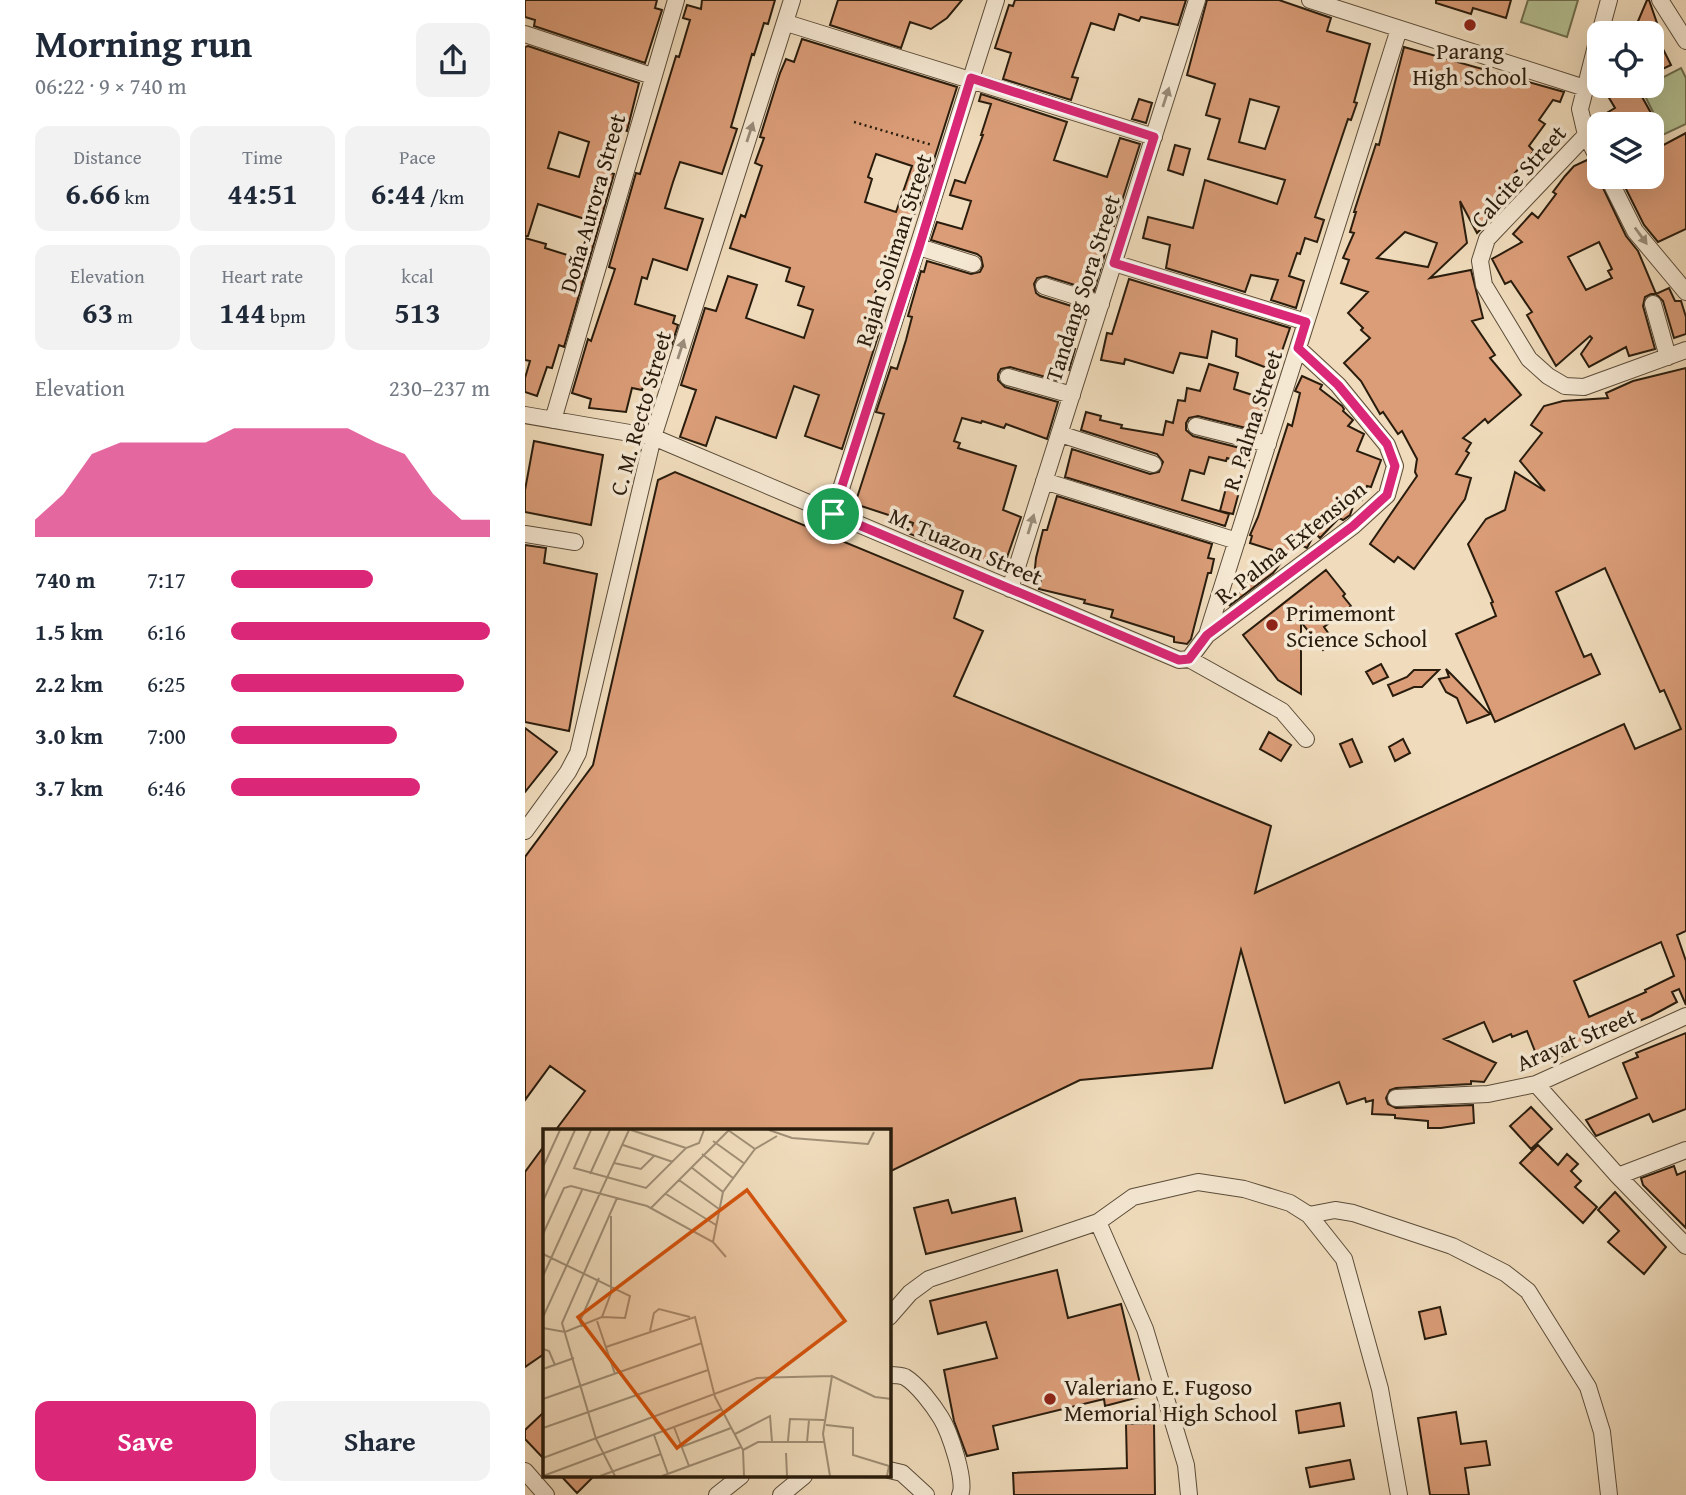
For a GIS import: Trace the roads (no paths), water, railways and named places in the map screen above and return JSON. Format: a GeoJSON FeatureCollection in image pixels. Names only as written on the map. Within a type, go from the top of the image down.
{"type":"FeatureCollection","features":[{"type":"Feature","properties":{"kind":"street","name":"Doña Aurora Street"},"geometry":{"type":"LineString","coordinates":[[553,420],[676,0]]}},
{"type":"Feature","properties":{"kind":"street","name":"C. M. Recto Street"},"geometry":{"type":"LineString","coordinates":[[525,831],[568,772],[578,753],[653,437],[792,0]]}},
{"type":"Feature","properties":{"kind":"street","name":"Rajah Soliman Street"},"geometry":{"type":"LineString","coordinates":[[833,514],[996,0]]}},
{"type":"Feature","properties":{"kind":"street","name":"Tandang Sora Street"},"geometry":{"type":"LineString","coordinates":[[1010,589],[1197,0]]}},
{"type":"Feature","properties":{"kind":"street"},"geometry":{"type":"LineString","coordinates":[[1310,0],[1585,88]]}},
{"type":"Feature","properties":{"kind":"street","name":"Calcite Street"},"geometry":{"type":"LineString","coordinates":[[1603,21],[1609,0]]}},
{"type":"Feature","properties":{"kind":"street"},"geometry":{"type":"LineString","coordinates":[[1660,0],[1686,41]]}},
{"type":"Feature","properties":{"kind":"street"},"geometry":{"type":"LineString","coordinates":[[793,24],[1154,137]]}},
{"type":"Feature","properties":{"kind":"street","name":"R. Palma Street"},"geometry":{"type":"LineString","coordinates":[[1189,659],[1207,635],[1399,29]]}},
{"type":"Feature","properties":{"kind":"street"},"geometry":{"type":"LineString","coordinates":[[525,34],[652,76]]}},
{"type":"Feature","properties":{"kind":"street","name":"Calcite Street"},"geometry":{"type":"LineString","coordinates":[[1587,81],[1580,109],[1586,135],[1487,239],[1480,261],[1484,285],[1529,359],[1548,376],[1565,386],[1584,387],[1668,356]]}},
{"type":"Feature","properties":{"kind":"street"},"geometry":{"type":"LineString","coordinates":[[1614,189],[1636,231],[1686,292]]}},
{"type":"Feature","properties":{"kind":"street"},"geometry":{"type":"LineString","coordinates":[[919,247],[973,264]]}},
{"type":"Feature","properties":{"kind":"street"},"geometry":{"type":"LineString","coordinates":[[1114,263],[1306,322]]}},
{"type":"Feature","properties":{"kind":"street"},"geometry":{"type":"LineString","coordinates":[[1044,286],[1101,304]]}},
{"type":"Feature","properties":{"kind":"street"},"geometry":{"type":"LineString","coordinates":[[1653,304],[1668,356],[1686,350]]}},
{"type":"Feature","properties":{"kind":"street","name":"R. Palma Extension"},"geometry":{"type":"LineString","coordinates":[[1207,635],[1353,526],[1387,495],[1395,466],[1387,444],[1338,385],[1298,348]]}},
{"type":"Feature","properties":{"kind":"street"},"geometry":{"type":"LineString","coordinates":[[1008,377],[1072,395]]}},
{"type":"Feature","properties":{"kind":"street","name":"M. Tuazon Street"},"geometry":{"type":"LineString","coordinates":[[525,415],[653,437],[1179,660],[1189,659],[1282,711],[1305,739]]}},
{"type":"Feature","properties":{"kind":"street"},"geometry":{"type":"LineString","coordinates":[[1196,426],[1268,444]]}},
{"type":"Feature","properties":{"kind":"street"},"geometry":{"type":"LineString","coordinates":[[1060,434],[1153,464]]}},
{"type":"Feature","properties":{"kind":"street"},"geometry":{"type":"LineString","coordinates":[[1044,481],[1237,541]]}},
{"type":"Feature","properties":{"kind":"street"},"geometry":{"type":"LineString","coordinates":[[525,534],[575,542]]}},
{"type":"Feature","properties":{"kind":"street","name":"Arayat Street"},"geometry":{"type":"LineString","coordinates":[[1397,1098],[1488,1094],[1536,1084],[1686,1016]]}},
{"type":"Feature","properties":{"kind":"street"},"geometry":{"type":"LineString","coordinates":[[1536,1084],[1618,1177],[1686,1246]]}},
{"type":"Feature","properties":{"kind":"street"},"geometry":{"type":"LineString","coordinates":[[1618,1177],[1686,1150]]}},
{"type":"Feature","properties":{"kind":"street"},"geometry":{"type":"LineString","coordinates":[[891,1315],[910,1293],[929,1279],[1098,1222],[1133,1198],[1198,1182],[1244,1189],[1290,1203],[1309,1216],[1344,1259],[1380,1389],[1399,1495]]}},
{"type":"Feature","properties":{"kind":"street"},"geometry":{"type":"LineString","coordinates":[[1309,1216],[1335,1210],[1452,1246],[1506,1273],[1528,1291],[1588,1387],[1602,1432],[1609,1495]]}},
{"type":"Feature","properties":{"kind":"street"},"geometry":{"type":"LineString","coordinates":[[1098,1222],[1146,1329],[1185,1465],[1189,1495]]}},
{"type":"Feature","properties":{"kind":"street"},"geometry":{"type":"LineString","coordinates":[[891,1375],[902,1376],[913,1383],[942,1418],[962,1478],[960,1495]]}},
{"type":"Feature","properties":{"kind":"street"},"geometry":{"type":"LineString","coordinates":[[891,1470],[902,1473],[926,1495]]}},
{"type":"Feature","properties":{"kind":"street"},"geometry":{"type":"LineString","coordinates":[[525,1471],[546,1495]]}},
{"type":"Feature","properties":{"kind":"street"},"geometry":{"type":"LineString","coordinates":[[716,1495],[738,1478]]}},
{"type":"Feature","properties":{"kind":"street"},"geometry":{"type":"LineString","coordinates":[[781,1495],[802,1478]]}},
{"type":"Feature","properties":{"kind":"place","name":"Parang High School"},"geometry":{"type":"Point","coordinates":[1470,25]}},
{"type":"Feature","properties":{"kind":"place","name":"Primemont Science School"},"geometry":{"type":"Point","coordinates":[1272,625]}},
{"type":"Feature","properties":{"kind":"place","name":"Valeriano E. Fugoso Memorial High School"},"geometry":{"type":"Point","coordinates":[1050,1399]}}]}
